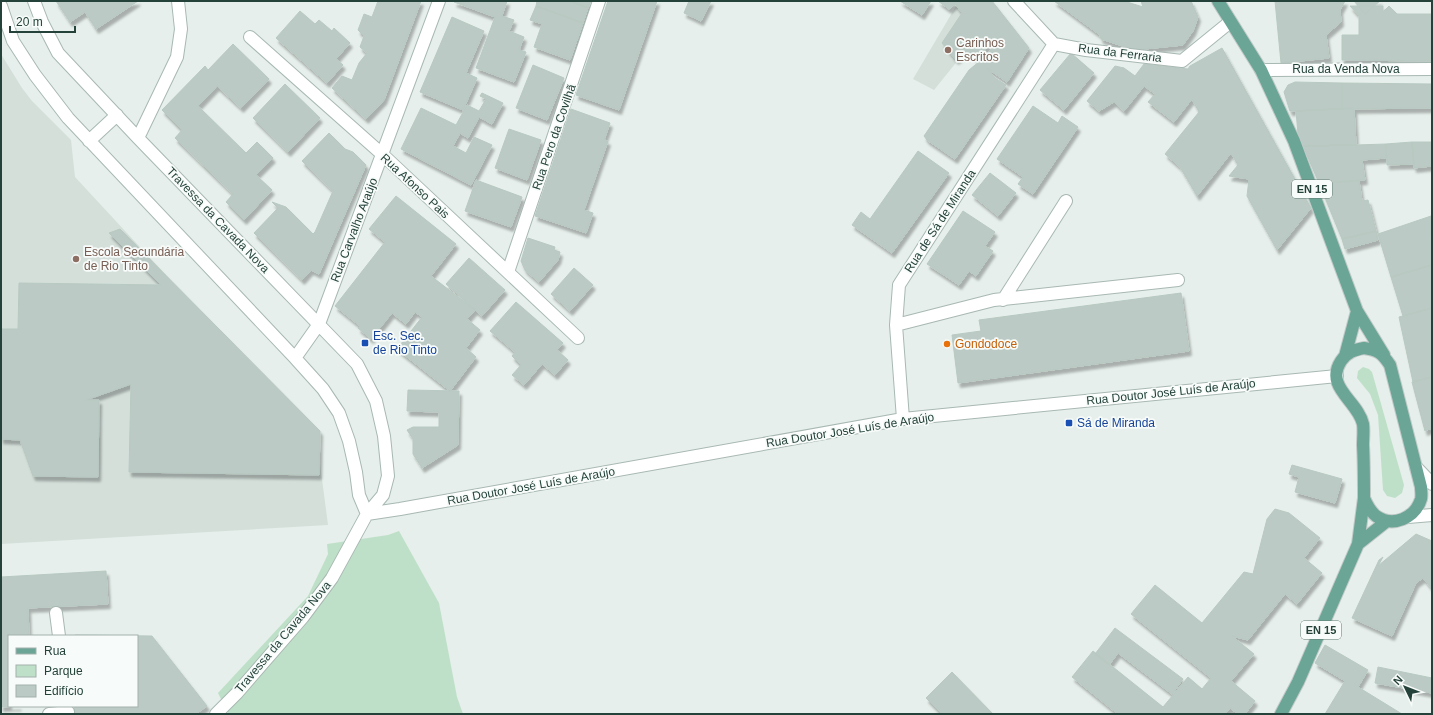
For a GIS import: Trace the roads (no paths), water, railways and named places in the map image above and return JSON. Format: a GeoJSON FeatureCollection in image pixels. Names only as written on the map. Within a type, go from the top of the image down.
{"type":"FeatureCollection","features":[{"type":"Feature","properties":{"kind":"main road","name":"EN 15"},"geometry":{"type":"LineString","coordinates":[[1218,1],[1261,70],[1294,141],[1357,311]]}},
{"type":"Feature","properties":{"kind":"main road"},"geometry":{"type":"LineString","coordinates":[[1357,311],[1390,365],[1421,486],[1421,498],[1417,508],[1408,517],[1398,520],[1387,521],[1376,516],[1368,508],[1364,498]]}},
{"type":"Feature","properties":{"kind":"main road"},"geometry":{"type":"LineString","coordinates":[[1357,311],[1345,356],[1339,365],[1336,376],[1339,387],[1357,410],[1363,423],[1364,498],[1358,544]]}},
{"type":"Feature","properties":{"kind":"main road"},"geometry":{"type":"LineString","coordinates":[[1345,356],[1353,350],[1364,348],[1375,350],[1384,356]]}},
{"type":"Feature","properties":{"kind":"main road"},"geometry":{"type":"LineString","coordinates":[[1358,544],[1387,521]]}},
{"type":"Feature","properties":{"kind":"main road","name":"EN 15"},"geometry":{"type":"LineString","coordinates":[[1281,714],[1298,682],[1358,544]]}},
{"type":"Feature","properties":{"kind":"street","name":"Travessa da Cavada Nova"},"geometry":{"type":"LineString","coordinates":[[34,1],[42,22],[58,53],[138,138],[357,364],[376,400],[384,436],[388,476],[383,495],[367,514],[332,578],[303,617],[237,693],[216,714]]}},
{"type":"Feature","properties":{"kind":"street"},"geometry":{"type":"LineString","coordinates":[[138,138],[176,57],[181,29],[178,1]]}},
{"type":"Feature","properties":{"kind":"street","name":"Rua Carvalho Araújo"},"geometry":{"type":"LineString","coordinates":[[319,324],[439,1]]}},
{"type":"Feature","properties":{"kind":"street","name":"Rua Pero da Covilhã"},"geometry":{"type":"LineString","coordinates":[[508,272],[599,1]]}},
{"type":"Feature","properties":{"kind":"street"},"geometry":{"type":"LineString","coordinates":[[1014,1],[1054,44]]}},
{"type":"Feature","properties":{"kind":"street"},"geometry":{"type":"LineString","coordinates":[[1,6],[13,41],[35,75],[68,118],[323,389],[339,413],[349,442],[356,472],[359,495],[367,514]]}},
{"type":"Feature","properties":{"kind":"street","name":"Rua da Ferraria"},"geometry":{"type":"LineString","coordinates":[[1054,44],[1086,50],[1182,61],[1230,22]]}},
{"type":"Feature","properties":{"kind":"street","name":"Rua Afonso Pais"},"geometry":{"type":"LineString","coordinates":[[250,37],[383,155],[578,338]]}},
{"type":"Feature","properties":{"kind":"street","name":"Rua de Sá de Miranda"},"geometry":{"type":"LineString","coordinates":[[902,419],[896,325],[899,286],[1054,44]]}},
{"type":"Feature","properties":{"kind":"street","name":"Rua da Venda Nova"},"geometry":{"type":"LineString","coordinates":[[1261,70],[1432,69]]}},
{"type":"Feature","properties":{"kind":"street"},"geometry":{"type":"LineString","coordinates":[[89,141],[117,115]]}},
{"type":"Feature","properties":{"kind":"street"},"geometry":{"type":"LineString","coordinates":[[1003,300],[1066,201]]}},
{"type":"Feature","properties":{"kind":"street"},"geometry":{"type":"LineString","coordinates":[[896,325],[994,300],[1178,280]]}},
{"type":"Feature","properties":{"kind":"street"},"geometry":{"type":"LineString","coordinates":[[295,358],[319,324]]}},
{"type":"Feature","properties":{"kind":"street","name":"Rua Doutor José Luís de Araújo"},"geometry":{"type":"LineString","coordinates":[[367,514],[408,508],[902,419],[1336,376]]}},
{"type":"Feature","properties":{"kind":"street"},"geometry":{"type":"LineString","coordinates":[[1416,467],[1432,484]]}},
{"type":"Feature","properties":{"kind":"street"},"geometry":{"type":"LineString","coordinates":[[1408,517],[1432,515]]}},
{"type":"Feature","properties":{"kind":"street"},"geometry":{"type":"LineString","coordinates":[[56,613],[59,635]]}},
{"type":"Feature","properties":{"kind":"street"},"geometry":{"type":"LineString","coordinates":[[49,714],[68,711]]}},
{"type":"Feature","properties":{"kind":"place","name":"Carinhos Escritos"},"geometry":{"type":"Point","coordinates":[948,50]}},
{"type":"Feature","properties":{"kind":"place","name":"Escola Secundária de Rio Tinto"},"geometry":{"type":"Point","coordinates":[76,259]}},
{"type":"Feature","properties":{"kind":"place","name":"Esc. Sec. de Rio Tinto"},"geometry":{"type":"Point","coordinates":[365,343]}},
{"type":"Feature","properties":{"kind":"place","name":"Gondodoce"},"geometry":{"type":"Point","coordinates":[947,344]}},
{"type":"Feature","properties":{"kind":"place","name":"Sá de Miranda"},"geometry":{"type":"Point","coordinates":[1069,423]}}]}
